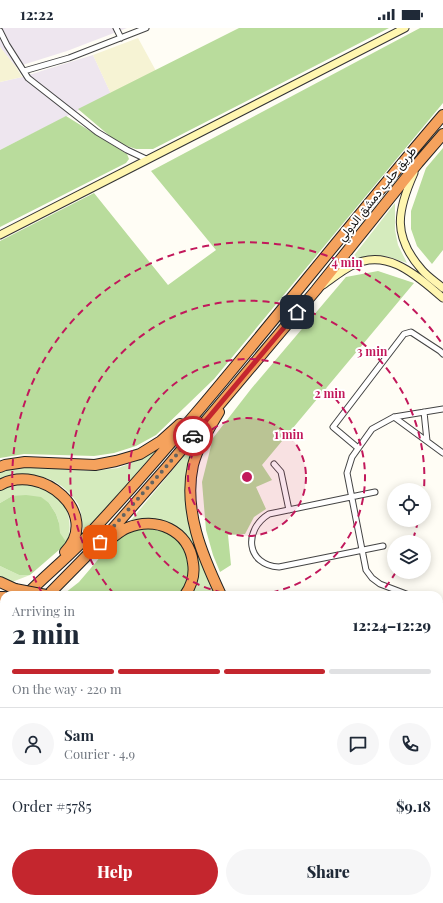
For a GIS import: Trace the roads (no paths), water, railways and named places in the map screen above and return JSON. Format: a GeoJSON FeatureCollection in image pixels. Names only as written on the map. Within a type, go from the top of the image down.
{"type":"FeatureCollection","features":[{"type":"Feature","properties":{"kind":"highway"},"geometry":{"type":"LineString","coordinates":[[39,581],[78,546],[141,478],[220,385],[443,115]]}},
{"type":"Feature","properties":{"kind":"highway","name":"طريق حلب دمشق الدولي"},"geometry":{"type":"LineString","coordinates":[[51,591],[109,533],[167,467],[316,290],[443,134]]}},
{"type":"Feature","properties":{"kind":"highway"},"geometry":{"type":"LineString","coordinates":[[0,467],[25,462],[94,465],[116,461],[140,454],[161,441],[220,385]]}},
{"type":"Feature","properties":{"kind":"highway"},"geometry":{"type":"LineString","coordinates":[[219,591],[195,529],[190,496],[194,464],[200,447],[232,390]]}},
{"type":"Feature","properties":{"kind":"highway"},"geometry":{"type":"LineString","coordinates":[[0,485],[7,481],[28,479],[47,484],[61,493],[71,506],[76,520],[76,533],[71,547],[30,591]]}},
{"type":"Feature","properties":{"kind":"highway"},"geometry":{"type":"LineString","coordinates":[[82,561],[119,532],[127,528],[133,526],[150,525],[165,527],[171,529],[183,538],[190,549],[194,575],[192,583],[187,591]]}},
{"type":"Feature","properties":{"kind":"highway"},"geometry":{"type":"LineString","coordinates":[[0,582],[15,589]]}},
{"type":"Feature","properties":{"kind":"highway"},"geometry":{"type":"LineString","coordinates":[[0,586],[26,591]]}},
{"type":"Feature","properties":{"kind":"main road"},"geometry":{"type":"LineString","coordinates":[[0,234],[404,28]]}},
{"type":"Feature","properties":{"kind":"main road"},"geometry":{"type":"LineString","coordinates":[[418,163],[400,209],[400,231],[407,251],[422,270],[443,288]]}},
{"type":"Feature","properties":{"kind":"main road"},"geometry":{"type":"LineString","coordinates":[[316,290],[351,265],[367,260],[384,260],[400,265],[412,272],[443,298]]}},
{"type":"Feature","properties":{"kind":"main road"},"geometry":{"type":"LineString","coordinates":[[412,272],[418,265]]}},
{"type":"Feature","properties":{"kind":"street"},"geometry":{"type":"LineString","coordinates":[[116,28],[121,38]]}},
{"type":"Feature","properties":{"kind":"street"},"geometry":{"type":"LineString","coordinates":[[24,71],[69,58],[146,28]]}},
{"type":"Feature","properties":{"kind":"street"},"geometry":{"type":"LineString","coordinates":[[0,31],[28,78],[97,132],[127,150],[146,159]]}},
{"type":"Feature","properties":{"kind":"street"},"geometry":{"type":"LineString","coordinates":[[358,448],[333,427],[404,334],[411,332],[443,354]]}},
{"type":"Feature","properties":{"kind":"street"},"geometry":{"type":"LineString","coordinates":[[396,591],[372,578],[366,570],[347,473],[352,457],[372,429],[394,417],[443,409]]}},
{"type":"Feature","properties":{"kind":"street"},"geometry":{"type":"LineString","coordinates":[[424,412],[427,441]]}},
{"type":"Feature","properties":{"kind":"street"},"geometry":{"type":"LineString","coordinates":[[394,417],[443,453]]}},
{"type":"Feature","properties":{"kind":"street"},"geometry":{"type":"LineString","coordinates":[[274,464],[281,472],[289,510]]}},
{"type":"Feature","properties":{"kind":"street"},"geometry":{"type":"LineString","coordinates":[[375,492],[269,514],[261,519],[254,528],[252,545],[255,554],[262,562],[276,567],[284,567],[383,546]]}}]}
